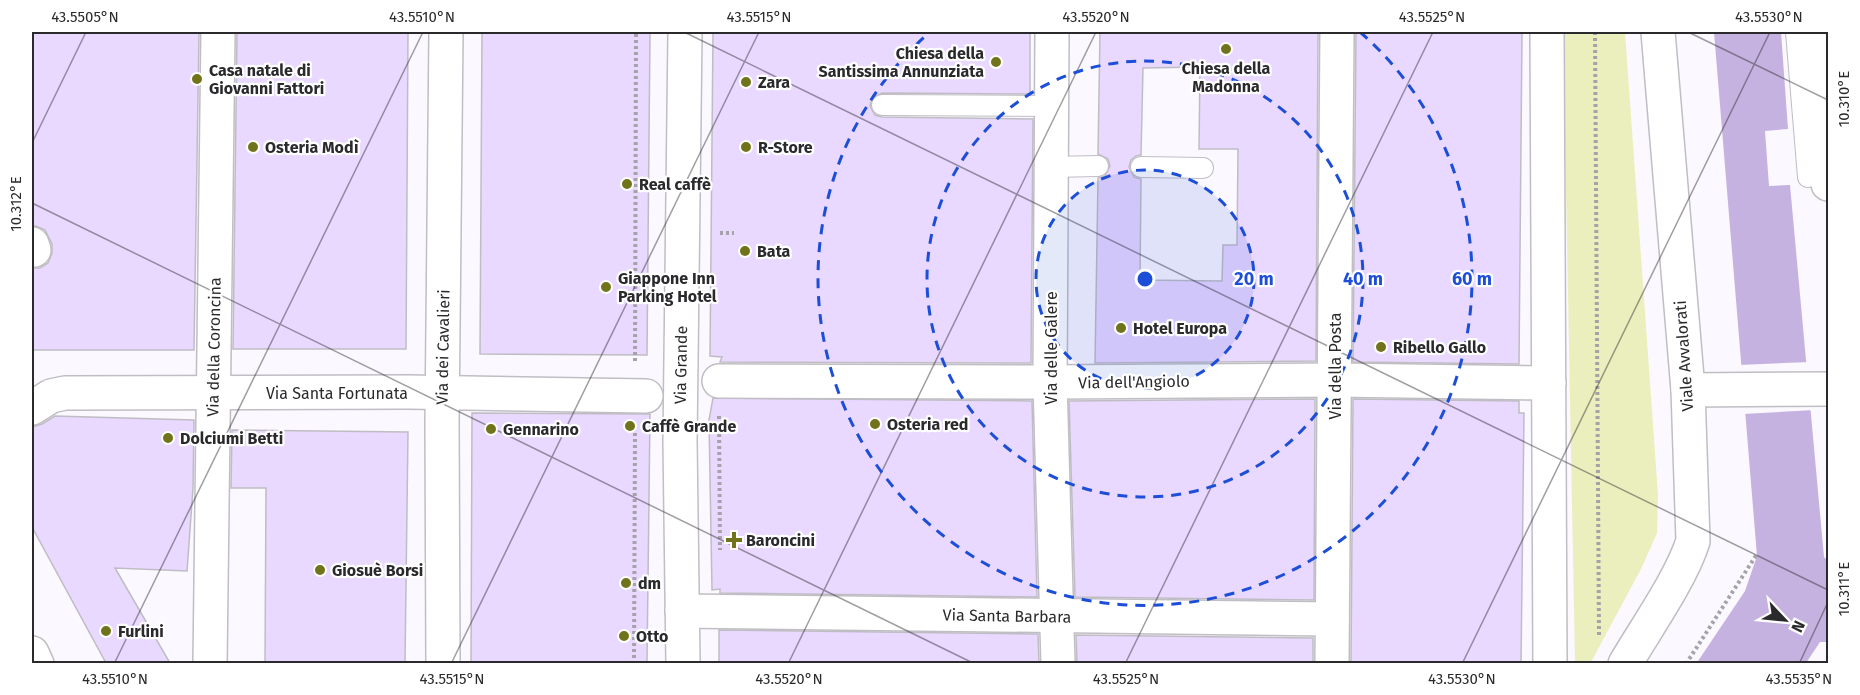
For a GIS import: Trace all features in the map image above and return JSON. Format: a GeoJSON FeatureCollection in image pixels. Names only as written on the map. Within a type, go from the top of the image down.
{"type":"FeatureCollection","features":[{"type":"Feature","properties":{"kind":"street","name":"Via della Coroncina"},"geometry":{"type":"LineString","coordinates":[[210,663],[218,32]]}},
{"type":"Feature","properties":{"kind":"street","name":"Via dei Cavalieri"},"geometry":{"type":"LineString","coordinates":[[443,663],[442,393],[446,32]]}},
{"type":"Feature","properties":{"kind":"street","name":"Via Grande"},"geometry":{"type":"LineString","coordinates":[[682,663],[680,441],[685,32]]}},
{"type":"Feature","properties":{"kind":"street","name":"Via delle Galere"},"geometry":{"type":"LineString","coordinates":[[1052,32],[1050,382],[1058,663]]}},
{"type":"Feature","properties":{"kind":"street","name":"Via della Posta"},"geometry":{"type":"LineString","coordinates":[[1332,663],[1336,32]]}},
{"type":"Feature","properties":{"kind":"street"},"geometry":{"type":"LineString","coordinates":[[1546,32],[1550,663]]}},
{"type":"Feature","properties":{"kind":"street","name":"Viale Avvalorati"},"geometry":{"type":"LineString","coordinates":[[1612,655],[1667,593],[1693,541],[1688,390],[1658,32]]}},
{"type":"Feature","properties":{"kind":"street"},"geometry":{"type":"LineString","coordinates":[[1816,32],[1818,181]]}},
{"type":"Feature","properties":{"kind":"street","name":"Via dell'Angiolo"},"geometry":{"type":"LineString","coordinates":[[719,381],[775,381],[915,372],[1050,382],[1335,380],[1549,383]]}},
{"type":"Feature","properties":{"kind":"street"},"geometry":{"type":"LineString","coordinates":[[1688,390],[1821,388]]}},
{"type":"Feature","properties":{"kind":"street","name":"Via Santa Fortunata"},"geometry":{"type":"LineString","coordinates":[[33,403],[65,393],[442,393],[639,405]]}},
{"type":"Feature","properties":{"kind":"street","name":"Via Santa Barbara"},"geometry":{"type":"LineString","coordinates":[[682,610],[1057,617],[1332,619]]}},
{"type":"Feature","properties":{"kind":"street"},"geometry":{"type":"LineString","coordinates":[[32,653],[37,663]]}},
{"type":"Feature","properties":{"kind":"lane"},"geometry":{"type":"LineString","coordinates":[[1796,32],[1817,98]]}},
{"type":"Feature","properties":{"kind":"lane"},"geometry":{"type":"LineString","coordinates":[[882,105],[1052,106]]}},
{"type":"Feature","properties":{"kind":"lane"},"geometry":{"type":"LineString","coordinates":[[1052,166],[1098,166]]}},
{"type":"Feature","properties":{"kind":"lane"},"geometry":{"type":"LineString","coordinates":[[1141,167],[1203,168]]}},
{"type":"Feature","properties":{"kind":"path"},"geometry":{"type":"LineString","coordinates":[[635,355],[636,32]]}},
{"type":"Feature","properties":{"kind":"path"},"geometry":{"type":"LineString","coordinates":[[1595,32],[1612,655]]}},
{"type":"Feature","properties":{"kind":"path"},"geometry":{"type":"LineString","coordinates":[[720,233],[734,233]]}},
{"type":"Feature","properties":{"kind":"path"},"geometry":{"type":"LineString","coordinates":[[634,663],[639,405]]}},
{"type":"Feature","properties":{"kind":"path"},"geometry":{"type":"LineString","coordinates":[[719,413],[720,555]]}},
{"type":"Feature","properties":{"kind":"path"},"geometry":{"type":"LineString","coordinates":[[1686,663],[1757,554]]}},
{"type":"Feature","properties":{"kind":"green space"},"geometry":{"type":"Polygon","coordinates":[[[1563,32],[1625,32],[1658,495],[1657,533],[1642,567],[1590,664],[1575,663],[1563,32]]]}},
{"type":"Feature","properties":{"kind":"shaded area"},"geometry":{"type":"Polygon","coordinates":[[[1714,32],[1781,32],[1788,129],[1765,131],[1769,186],[1790,185],[1824,557],[1828,561],[1828,642],[1820,642],[1806,663],[1696,664],[1745,591],[1757,556],[1714,32]]]}},
{"type":"Feature","properties":{"kind":"pier"},"geometry":{"type":"Polygon","coordinates":[[[1809,362],[1814,410],[1743,414],[1739,365],[1809,362]]]}},
{"type":"Feature","properties":{"kind":"building"},"geometry":{"type":"Polygon","coordinates":[[[32,32],[199,32],[194,350],[32,350],[32,268],[40,268],[48,263],[52,253],[52,244],[45,230],[32,226],[32,32]]]}},
{"type":"Feature","properties":{"kind":"building"},"geometry":{"type":"Polygon","coordinates":[[[237,32],[408,32],[406,349],[233,349],[237,32]]]}},
{"type":"Feature","properties":{"kind":"building"},"geometry":{"type":"Polygon","coordinates":[[[482,32],[650,32],[647,355],[480,354],[482,32]]]}},
{"type":"Feature","properties":{"kind":"building"},"geometry":{"type":"Polygon","coordinates":[[[713,32],[1030,32],[1030,94],[882,93],[872,98],[870,106],[875,115],[882,117],[1033,119],[1031,363],[720,362],[722,357],[710,356],[713,32]]]}},
{"type":"Feature","properties":{"kind":"building"},"geometry":{"type":"Polygon","coordinates":[[[1100,32],[1318,32],[1316,361],[1095,363],[1098,178],[1105,176],[1110,166],[1108,159],[1098,154],[1100,32]],[[1200,67],[1143,68],[1141,155],[1131,160],[1129,167],[1134,177],[1141,179],[1140,280],[1222,281],[1223,245],[1237,245],[1238,149],[1199,149],[1200,67]]]}},
{"type":"Feature","properties":{"kind":"building"},"geometry":{"type":"Polygon","coordinates":[[[1356,32],[1522,32],[1519,364],[1353,362],[1356,32]]]}},
{"type":"Feature","properties":{"kind":"building"},"geometry":{"type":"Polygon","coordinates":[[[713,398],[1032,401],[1037,597],[720,593],[720,589],[712,590],[709,420],[713,398]]]}},
{"type":"Feature","properties":{"kind":"building"},"geometry":{"type":"Polygon","coordinates":[[[1315,399],[1314,600],[1075,597],[1069,401],[1315,399]]]}},
{"type":"Feature","properties":{"kind":"building"},"geometry":{"type":"Polygon","coordinates":[[[1353,399],[1519,401],[1519,413],[1524,413],[1521,663],[1351,663],[1353,399]]]}},
{"type":"Feature","properties":{"kind":"building"},"geometry":{"type":"Polygon","coordinates":[[[472,413],[650,414],[647,663],[471,663],[472,413]]]}},
{"type":"Feature","properties":{"kind":"building"},"geometry":{"type":"Polygon","coordinates":[[[55,416],[194,420],[193,488],[187,571],[115,568],[170,663],[106,663],[32,527],[32,427],[55,416]]]}},
{"type":"Feature","properties":{"kind":"building","name":"Giosuè Borsi"},"geometry":{"type":"Polygon","coordinates":[[[232,430],[408,432],[405,663],[265,663],[266,488],[231,488],[232,430]]]}},
{"type":"Feature","properties":{"kind":"building"},"geometry":{"type":"Polygon","coordinates":[[[719,630],[1038,634],[1039,663],[719,663],[719,630]]]}},
{"type":"Feature","properties":{"kind":"building"},"geometry":{"type":"Polygon","coordinates":[[[1076,635],[1313,638],[1313,663],[1077,663],[1076,635]]]}},
{"type":"Feature","properties":{"kind":"place","name":"Chiesa della Madonna"},"geometry":{"type":"Point","coordinates":[1226,49]}},
{"type":"Feature","properties":{"kind":"place","name":"Chiesa della Santissima Annunziata"},"geometry":{"type":"Point","coordinates":[996,62]}},
{"type":"Feature","properties":{"kind":"place","name":"Casa natale di Giovanni Fattori"},"geometry":{"type":"Point","coordinates":[197,79]}},
{"type":"Feature","properties":{"kind":"place","name":"Zara"},"geometry":{"type":"Point","coordinates":[746,82]}},
{"type":"Feature","properties":{"kind":"place","name":"Osteria Modì"},"geometry":{"type":"Point","coordinates":[253,147]}},
{"type":"Feature","properties":{"kind":"place","name":"R-Store"},"geometry":{"type":"Point","coordinates":[746,147]}},
{"type":"Feature","properties":{"kind":"place","name":"Real caffè"},"geometry":{"type":"Point","coordinates":[627,184]}},
{"type":"Feature","properties":{"kind":"place","name":"Bata"},"geometry":{"type":"Point","coordinates":[745,251]}},
{"type":"Feature","properties":{"kind":"place","name":"Giappone Inn Parking Hotel"},"geometry":{"type":"Point","coordinates":[606,287]}},
{"type":"Feature","properties":{"kind":"place","name":"Hotel Europa"},"geometry":{"type":"Point","coordinates":[1121,328]}},
{"type":"Feature","properties":{"kind":"place","name":"Ribello Gallo"},"geometry":{"type":"Point","coordinates":[1381,347]}},
{"type":"Feature","properties":{"kind":"place","name":"Osteria red"},"geometry":{"type":"Point","coordinates":[875,424]}},
{"type":"Feature","properties":{"kind":"place","name":"Caffè Grande"},"geometry":{"type":"Point","coordinates":[630,426]}},
{"type":"Feature","properties":{"kind":"place","name":"Gennarino"},"geometry":{"type":"Point","coordinates":[491,429]}},
{"type":"Feature","properties":{"kind":"place","name":"Dolciumi Betti"},"geometry":{"type":"Point","coordinates":[168,438]}},
{"type":"Feature","properties":{"kind":"place","name":"Baroncini"},"geometry":{"type":"Point","coordinates":[734,540]}},
{"type":"Feature","properties":{"kind":"place","name":"Giosuè Borsi"},"geometry":{"type":"Point","coordinates":[320,570]}},
{"type":"Feature","properties":{"kind":"place","name":"dm"},"geometry":{"type":"Point","coordinates":[626,583]}},
{"type":"Feature","properties":{"kind":"place","name":"Furlini"},"geometry":{"type":"Point","coordinates":[106,631]}},
{"type":"Feature","properties":{"kind":"place","name":"Otto"},"geometry":{"type":"Point","coordinates":[624,636]}}]}
